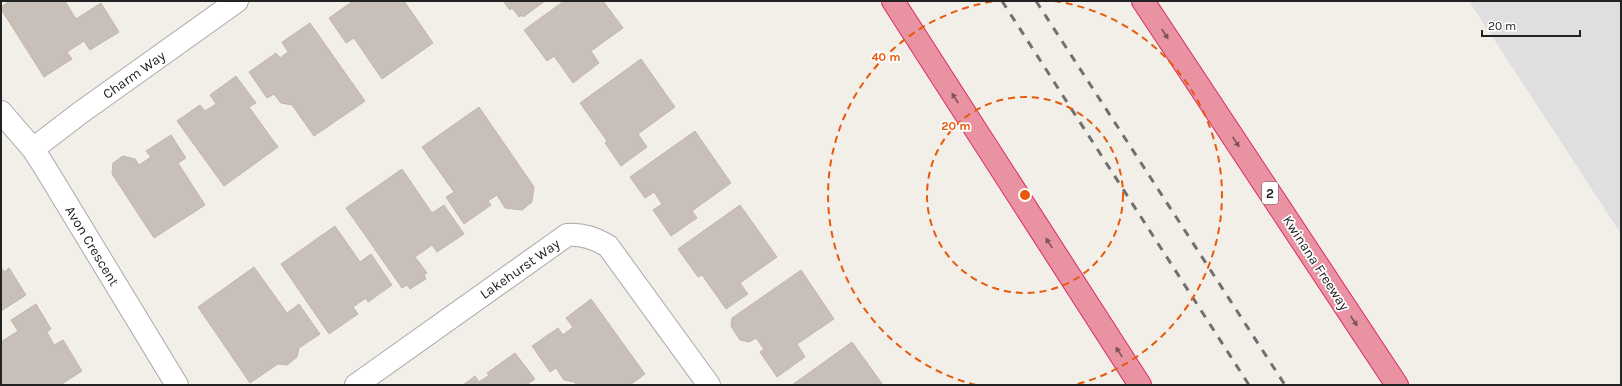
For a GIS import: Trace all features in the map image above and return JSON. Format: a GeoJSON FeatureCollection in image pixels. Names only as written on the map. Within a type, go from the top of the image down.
{"type":"FeatureCollection","features":[{"type":"Feature","properties":{"kind":"highway"},"geometry":{"type":"LineString","coordinates":[[893,1],[1140,385]]}},
{"type":"Feature","properties":{"kind":"highway","name":"Kwinana Freeway"},"geometry":{"type":"LineString","coordinates":[[1144,1],[1397,385]]}},
{"type":"Feature","properties":{"kind":"street","name":"Charm Way"},"geometry":{"type":"LineString","coordinates":[[33,149],[80,113],[237,1]]}},
{"type":"Feature","properties":{"kind":"street","name":"Avon Crescent"},"geometry":{"type":"LineString","coordinates":[[1,112],[33,149],[44,166],[177,385]]}},
{"type":"Feature","properties":{"kind":"street","name":"Lakehurst Way"},"geometry":{"type":"LineString","coordinates":[[356,385],[567,236],[577,234],[587,236],[608,246],[709,385]]}},
{"type":"Feature","properties":{"kind":"shaded area"},"geometry":{"type":"Polygon","coordinates":[[[1469,1],[1621,1],[1621,234],[1469,1]]]}},
{"type":"Feature","properties":{"kind":"building"},"geometry":{"type":"Polygon","coordinates":[[[10,1],[65,1],[76,19],[101,3],[119,32],[90,50],[84,41],[67,52],[72,59],[44,77],[1,9],[1,7],[10,1]]]}},
{"type":"Feature","properties":{"kind":"building"},"geometry":{"type":"Polygon","coordinates":[[[353,1],[356,3],[358,1],[404,1],[433,43],[382,79],[354,38],[346,43],[329,18],[353,1]]]}},
{"type":"Feature","properties":{"kind":"building"},"geometry":{"type":"Polygon","coordinates":[[[503,1],[545,1],[523,17],[522,15],[519,17],[512,8],[510,10],[503,1]]]}},
{"type":"Feature","properties":{"kind":"building"},"geometry":{"type":"Polygon","coordinates":[[[564,1],[603,1],[623,28],[591,51],[599,63],[573,83],[554,56],[547,61],[524,30],[564,1]]]}},
{"type":"Feature","properties":{"kind":"building"},"geometry":{"type":"Polygon","coordinates":[[[310,23],[365,101],[314,136],[292,105],[281,103],[274,94],[267,98],[249,72],[276,53],[280,58],[288,52],[282,42],[310,23]]]}},
{"type":"Feature","properties":{"kind":"building"},"geometry":{"type":"Polygon","coordinates":[[[641,59],[675,107],[638,134],[647,147],[621,166],[605,143],[607,141],[580,103],[641,59]]]}},
{"type":"Feature","properties":{"kind":"building"},"geometry":{"type":"Polygon","coordinates":[[[236,76],[256,103],[249,107],[278,147],[224,186],[177,121],[200,105],[205,111],[216,104],[210,95],[236,76]]]}},
{"type":"Feature","properties":{"kind":"building"},"geometry":{"type":"Polygon","coordinates":[[[479,107],[534,187],[532,202],[522,210],[505,208],[497,195],[488,201],[491,205],[464,224],[446,197],[454,192],[422,147],[479,107]]]}},
{"type":"Feature","properties":{"kind":"building"},"geometry":{"type":"Polygon","coordinates":[[[695,131],[731,183],[692,211],[697,218],[671,236],[653,210],[662,204],[654,192],[645,198],[630,177],[695,131]]]}},
{"type":"Feature","properties":{"kind":"building"},"geometry":{"type":"Polygon","coordinates":[[[171,135],[186,158],[178,163],[205,205],[154,238],[112,174],[113,163],[123,156],[135,159],[139,165],[151,157],[146,151],[171,135]]]}},
{"type":"Feature","properties":{"kind":"building"},"geometry":{"type":"Polygon","coordinates":[[[402,169],[432,213],[444,205],[464,234],[437,252],[432,245],[415,257],[427,273],[424,275],[426,279],[410,289],[407,285],[402,288],[346,208],[402,169]]]}},
{"type":"Feature","properties":{"kind":"building"},"geometry":{"type":"Polygon","coordinates":[[[740,205],[777,257],[740,283],[748,294],[726,309],[702,275],[698,277],[678,249],[740,205]]]}},
{"type":"Feature","properties":{"kind":"building"},"geometry":{"type":"Polygon","coordinates":[[[335,226],[360,262],[371,254],[392,285],[368,302],[366,298],[353,307],[358,314],[329,334],[281,264],[335,226]]]}},
{"type":"Feature","properties":{"kind":"building"},"geometry":{"type":"Polygon","coordinates":[[[1,267],[4,272],[9,268],[26,295],[1,311],[1,267]]]}},
{"type":"Feature","properties":{"kind":"building"},"geometry":{"type":"Polygon","coordinates":[[[254,267],[287,313],[299,304],[320,334],[299,348],[297,357],[287,365],[278,364],[250,383],[198,307],[254,267]]]}},
{"type":"Feature","properties":{"kind":"building"},"geometry":{"type":"Polygon","coordinates":[[[801,270],[834,319],[797,344],[805,357],[777,377],[760,352],[764,349],[756,338],[749,342],[740,340],[731,326],[732,318],[801,270]]]}},
{"type":"Feature","properties":{"kind":"building"},"geometry":{"type":"Polygon","coordinates":[[[591,299],[645,374],[630,385],[577,385],[574,382],[564,380],[556,368],[550,372],[532,346],[558,328],[563,335],[573,327],[566,318],[591,299]]]}},
{"type":"Feature","properties":{"kind":"building"},"geometry":{"type":"Polygon","coordinates":[[[36,304],[51,329],[47,332],[54,345],[63,340],[82,371],[60,385],[1,385],[1,342],[18,331],[11,320],[36,304]]]}},
{"type":"Feature","properties":{"kind":"building"},"geometry":{"type":"Polygon","coordinates":[[[852,342],[883,385],[792,385],[852,342]]]}},
{"type":"Feature","properties":{"kind":"building"},"geometry":{"type":"Polygon","coordinates":[[[515,353],[535,379],[526,385],[463,385],[475,376],[479,382],[489,375],[487,373],[515,353]]]}},
{"type":"Feature","properties":{"kind":"railway"},"geometry":{"type":"LineString","coordinates":[[1002,1],[1249,385]]}},
{"type":"Feature","properties":{"kind":"railway"},"geometry":{"type":"LineString","coordinates":[[1036,1],[1285,385]]}}]}
